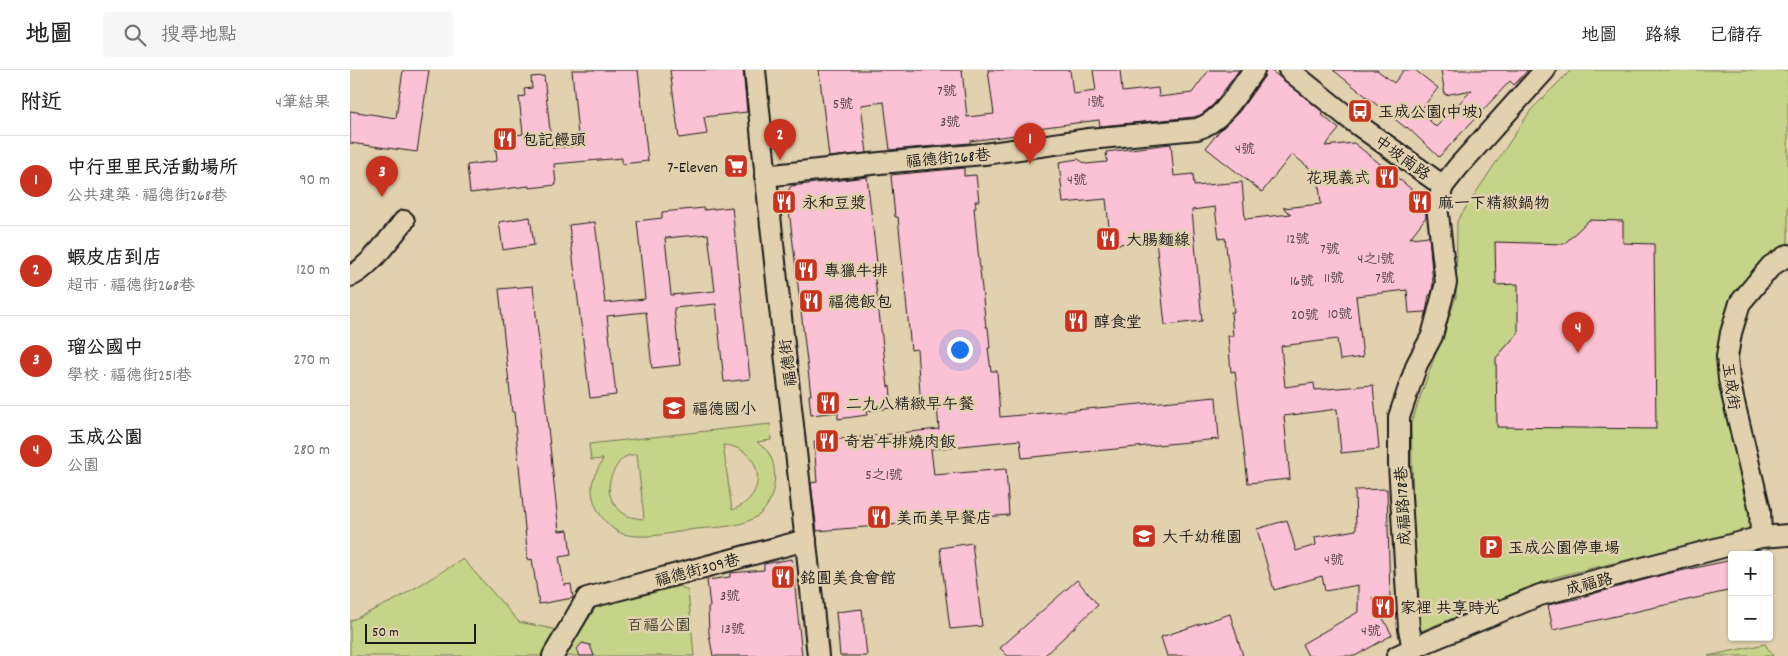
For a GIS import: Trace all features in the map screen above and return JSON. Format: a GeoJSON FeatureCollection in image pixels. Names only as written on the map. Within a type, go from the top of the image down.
{"type":"FeatureCollection","features":[{"type":"Feature","properties":{"kind":"street","name":"福德街"},"geometry":{"type":"LineString","coordinates":[[756,70],[765,176],[818,656]]}},
{"type":"Feature","properties":{"kind":"street","name":"福德街268巷"},"geometry":{"type":"LineString","coordinates":[[765,176],[984,154],[1089,139],[1197,129],[1206,126],[1222,113],[1254,70]]}},
{"type":"Feature","properties":{"kind":"street","name":"中坡南路"},"geometry":{"type":"LineString","coordinates":[[1289,70],[1350,119],[1444,186],[1458,167],[1545,70]]}},
{"type":"Feature","properties":{"kind":"street","name":"成福路178巷"},"geometry":{"type":"LineString","coordinates":[[1405,653],[1409,629],[1399,464],[1399,417],[1417,364],[1432,336],[1446,283],[1437,206],[1444,186]]}},
{"type":"Feature","properties":{"kind":"street"},"geometry":{"type":"LineString","coordinates":[[350,276],[356,274],[367,264],[404,221]]}},
{"type":"Feature","properties":{"kind":"street","name":"玉成街"},"geometry":{"type":"LineString","coordinates":[[1761,537],[1760,510],[1733,398],[1727,358],[1731,333],[1740,303],[1771,266],[1788,254]]}},
{"type":"Feature","properties":{"kind":"street","name":"成福路"},"geometry":{"type":"LineString","coordinates":[[1405,653],[1429,641],[1540,596],[1761,537],[1788,536]]}},
{"type":"Feature","properties":{"kind":"street","name":"福德街309巷"},"geometry":{"type":"LineString","coordinates":[[553,656],[587,598],[806,540]]}},
{"type":"Feature","properties":{"kind":"green space"},"geometry":{"type":"Polygon","coordinates":[[[1571,70],[1788,70],[1788,244],[1734,302],[1720,357],[1721,392],[1752,530],[1555,577],[1416,633],[1411,423],[1456,297],[1457,221],[1531,110],[1571,70]]]}},
{"type":"Feature","properties":{"kind":"green space"},"geometry":{"type":"Polygon","coordinates":[[[770,424],[771,440],[757,442],[767,451],[772,459],[775,476],[772,494],[769,502],[759,515],[737,525],[654,536],[628,535],[621,533],[608,524],[594,503],[592,484],[603,459],[591,460],[589,444],[770,424]],[[723,445],[732,510],[744,503],[753,494],[757,484],[757,473],[754,463],[747,454],[736,448],[723,445]],[[637,454],[626,456],[619,462],[612,475],[609,489],[616,507],[630,517],[643,519],[644,518],[637,454]]]}},
{"type":"Feature","properties":{"kind":"green space"},"geometry":{"type":"Polygon","coordinates":[[[463,559],[519,622],[558,630],[544,656],[350,656],[350,621],[395,600],[463,559]]]}},
{"type":"Feature","properties":{"kind":"green space","name":"百福公園"},"geometry":{"type":"Polygon","coordinates":[[[680,586],[688,591],[694,656],[565,656],[596,607],[680,586]]]}},
{"type":"Feature","properties":{"kind":"green space"},"geometry":{"type":"Polygon","coordinates":[[[1765,644],[1773,656],[1708,656],[1765,644]]]}},
{"type":"Feature","properties":{"kind":"building"},"geometry":{"type":"Polygon","coordinates":[[[403,70],[429,70],[417,152],[350,143],[350,111],[396,118],[403,70]]]}},
{"type":"Feature","properties":{"kind":"building"},"geometry":{"type":"Polygon","coordinates":[[[572,70],[638,70],[648,161],[622,164],[622,158],[554,164],[556,185],[529,188],[529,186],[470,193],[467,165],[497,161],[495,138],[523,134],[519,97],[525,96],[524,89],[532,88],[531,77],[544,76],[552,148],[579,146],[572,70]]]}},
{"type":"Feature","properties":{"kind":"building"},"geometry":{"type":"Polygon","coordinates":[[[670,70],[743,70],[747,112],[704,117],[707,134],[679,138],[670,70]]]}},
{"type":"Feature","properties":{"kind":"building"},"geometry":{"type":"Polygon","coordinates":[[[819,70],[962,70],[967,117],[994,114],[988,70],[1070,70],[1073,94],[1096,91],[1093,70],[1120,70],[1122,92],[1158,88],[1159,97],[1192,93],[1209,70],[1239,70],[1214,104],[1201,115],[1194,117],[1100,126],[1099,120],[1022,130],[1023,134],[970,141],[970,143],[890,150],[884,102],[861,105],[867,153],[829,157],[819,70]]]}},
{"type":"Feature","properties":{"kind":"building"},"geometry":{"type":"Polygon","coordinates":[[[1266,70],[1270,70],[1281,78],[1324,113],[1322,115],[1339,129],[1325,146],[1354,143],[1425,200],[1426,217],[1410,238],[1429,236],[1433,284],[1426,312],[1409,313],[1407,290],[1356,296],[1363,357],[1340,360],[1337,339],[1281,346],[1285,387],[1314,383],[1315,390],[1373,385],[1379,449],[1341,453],[1337,409],[1284,416],[1290,479],[1248,483],[1235,371],[1231,372],[1228,336],[1233,336],[1231,312],[1234,312],[1225,238],[1219,239],[1215,207],[1192,210],[1202,321],[1165,325],[1156,240],[1111,245],[1106,199],[1063,203],[1059,162],[1078,159],[1086,164],[1107,162],[1106,152],[1171,144],[1174,176],[1193,174],[1194,186],[1242,182],[1245,219],[1291,214],[1283,208],[1321,204],[1318,175],[1292,154],[1262,192],[1206,148],[1220,130],[1239,112],[1264,77],[1266,70]]]}},
{"type":"Feature","properties":{"kind":"building"},"geometry":{"type":"Polygon","coordinates":[[[1333,70],[1377,70],[1394,83],[1404,70],[1415,70],[1438,88],[1420,111],[1436,127],[1472,90],[1445,95],[1441,70],[1528,70],[1514,85],[1510,81],[1439,157],[1407,127],[1333,70]]]}},
{"type":"Feature","properties":{"kind":"building"},"geometry":{"type":"Polygon","coordinates":[[[964,168],[964,176],[976,175],[979,201],[975,201],[976,208],[974,208],[978,251],[986,327],[988,327],[991,371],[997,371],[1000,417],[1216,397],[1219,439],[1022,458],[1020,440],[931,449],[934,475],[1006,469],[1009,515],[817,531],[811,483],[817,482],[814,441],[939,429],[937,406],[921,408],[917,349],[911,350],[898,217],[895,217],[891,175],[964,168]]]}},
{"type":"Feature","properties":{"kind":"building"},"geometry":{"type":"Polygon","coordinates":[[[867,177],[877,263],[873,263],[892,408],[866,411],[867,415],[838,419],[838,412],[811,415],[809,395],[811,395],[787,193],[791,186],[867,177]]]}},
{"type":"Feature","properties":{"kind":"building"},"geometry":{"type":"Polygon","coordinates":[[[732,207],[750,379],[724,382],[716,304],[674,308],[680,365],[652,368],[646,312],[607,316],[616,395],[590,398],[569,225],[595,222],[605,303],[645,299],[637,221],[662,218],[662,212],[704,208],[704,210],[732,207]],[[708,234],[665,238],[671,295],[715,291],[708,234]]]}},
{"type":"Feature","properties":{"kind":"building"},"geometry":{"type":"Polygon","coordinates":[[[530,217],[534,245],[503,250],[499,222],[530,217]]]}},
{"type":"Feature","properties":{"kind":"building"},"geometry":{"type":"Polygon","coordinates":[[[1589,220],[1623,221],[1623,243],[1654,244],[1656,429],[1497,427],[1496,358],[1518,333],[1518,284],[1496,285],[1495,242],[1564,244],[1589,220]]]}},
{"type":"Feature","properties":{"kind":"building"},"geometry":{"type":"Polygon","coordinates":[[[533,286],[559,531],[568,530],[571,555],[559,557],[564,585],[571,584],[573,598],[539,604],[532,559],[528,560],[514,412],[512,412],[499,289],[533,286]]]}},
{"type":"Feature","properties":{"kind":"building"},"geometry":{"type":"Polygon","coordinates":[[[1387,489],[1390,597],[1372,598],[1392,635],[1355,656],[1308,656],[1302,644],[1358,612],[1358,585],[1325,591],[1322,576],[1274,590],[1257,529],[1287,520],[1296,551],[1316,545],[1315,537],[1356,530],[1355,490],[1387,489]]]}},
{"type":"Feature","properties":{"kind":"building"},"geometry":{"type":"Polygon","coordinates":[[[972,543],[982,626],[950,629],[940,548],[972,543]]]}},
{"type":"Feature","properties":{"kind":"building"},"geometry":{"type":"Polygon","coordinates":[[[792,559],[802,656],[713,656],[709,634],[708,607],[710,607],[707,580],[730,577],[730,573],[764,570],[764,564],[792,559]]]}},
{"type":"Feature","properties":{"kind":"building"},"geometry":{"type":"Polygon","coordinates":[[[1728,561],[1728,591],[1553,630],[1548,605],[1585,597],[1666,574],[1728,561]]]}},
{"type":"Feature","properties":{"kind":"building"},"geometry":{"type":"Polygon","coordinates":[[[1077,580],[1098,605],[1044,656],[1008,656],[1000,648],[1077,580]]]}},
{"type":"Feature","properties":{"kind":"building"},"geometry":{"type":"Polygon","coordinates":[[[862,609],[867,656],[840,656],[836,612],[862,609]]]}},
{"type":"Feature","properties":{"kind":"building"},"geometry":{"type":"Polygon","coordinates":[[[1230,614],[1243,656],[1167,656],[1161,637],[1230,614]]]}},
{"type":"Feature","properties":{"kind":"building"},"geometry":{"type":"Polygon","coordinates":[[[582,643],[590,645],[594,656],[580,656],[577,649],[582,643]]]}},
{"type":"Feature","properties":{"kind":"place","name":"玉成公園(中坡)"},"geometry":{"type":"Point","coordinates":[1360,111]}},
{"type":"Feature","properties":{"kind":"place","name":"包記饅頭"},"geometry":{"type":"Point","coordinates":[505,139]}},
{"type":"Feature","properties":{"kind":"place","name":"蝦皮店到店"},"geometry":{"type":"Point","coordinates":[780,160]}},
{"type":"Feature","properties":{"kind":"place","name":"中行里里民活動場所"},"geometry":{"type":"Point","coordinates":[1030,164]}},
{"type":"Feature","properties":{"kind":"place","name":"7-Eleven"},"geometry":{"type":"Point","coordinates":[736,166]}},
{"type":"Feature","properties":{"kind":"place","name":"花現義式"},"geometry":{"type":"Point","coordinates":[1387,177]}},
{"type":"Feature","properties":{"kind":"place","name":"瑠公國中"},"geometry":{"type":"Point","coordinates":[382,197]}},
{"type":"Feature","properties":{"kind":"place","name":"永和豆漿"},"geometry":{"type":"Point","coordinates":[784,202]}},
{"type":"Feature","properties":{"kind":"place","name":"麻一下精緻鍋物"},"geometry":{"type":"Point","coordinates":[1420,202]}},
{"type":"Feature","properties":{"kind":"place","name":"大腸麵線"},"geometry":{"type":"Point","coordinates":[1108,239]}},
{"type":"Feature","properties":{"kind":"place","name":"專獵牛排"},"geometry":{"type":"Point","coordinates":[806,270]}},
{"type":"Feature","properties":{"kind":"place","name":"福德飯包"},"geometry":{"type":"Point","coordinates":[811,301]}},
{"type":"Feature","properties":{"kind":"place","name":"醇食堂"},"geometry":{"type":"Point","coordinates":[1076,321]}},
{"type":"Feature","properties":{"kind":"place","name":"玉成公園"},"geometry":{"type":"Point","coordinates":[1578,353]}},
{"type":"Feature","properties":{"kind":"place","name":"二九八精緻早午餐"},"geometry":{"type":"Point","coordinates":[828,403]}},
{"type":"Feature","properties":{"kind":"place","name":"福德國小"},"geometry":{"type":"Point","coordinates":[674,408]}},
{"type":"Feature","properties":{"kind":"place","name":"奇岩牛排燒肉飯"},"geometry":{"type":"Point","coordinates":[827,441]}},
{"type":"Feature","properties":{"kind":"place","name":"美而美早餐店"},"geometry":{"type":"Point","coordinates":[879,517]}},
{"type":"Feature","properties":{"kind":"place","name":"大千幼稚園"},"geometry":{"type":"Point","coordinates":[1144,536]}},
{"type":"Feature","properties":{"kind":"place","name":"玉成公園停車場"},"geometry":{"type":"Point","coordinates":[1491,547]}},
{"type":"Feature","properties":{"kind":"place","name":"銘圓美食會館"},"geometry":{"type":"Point","coordinates":[783,577]}},
{"type":"Feature","properties":{"kind":"place","name":"家裡 共享時光"},"geometry":{"type":"Point","coordinates":[1383,607]}}]}
